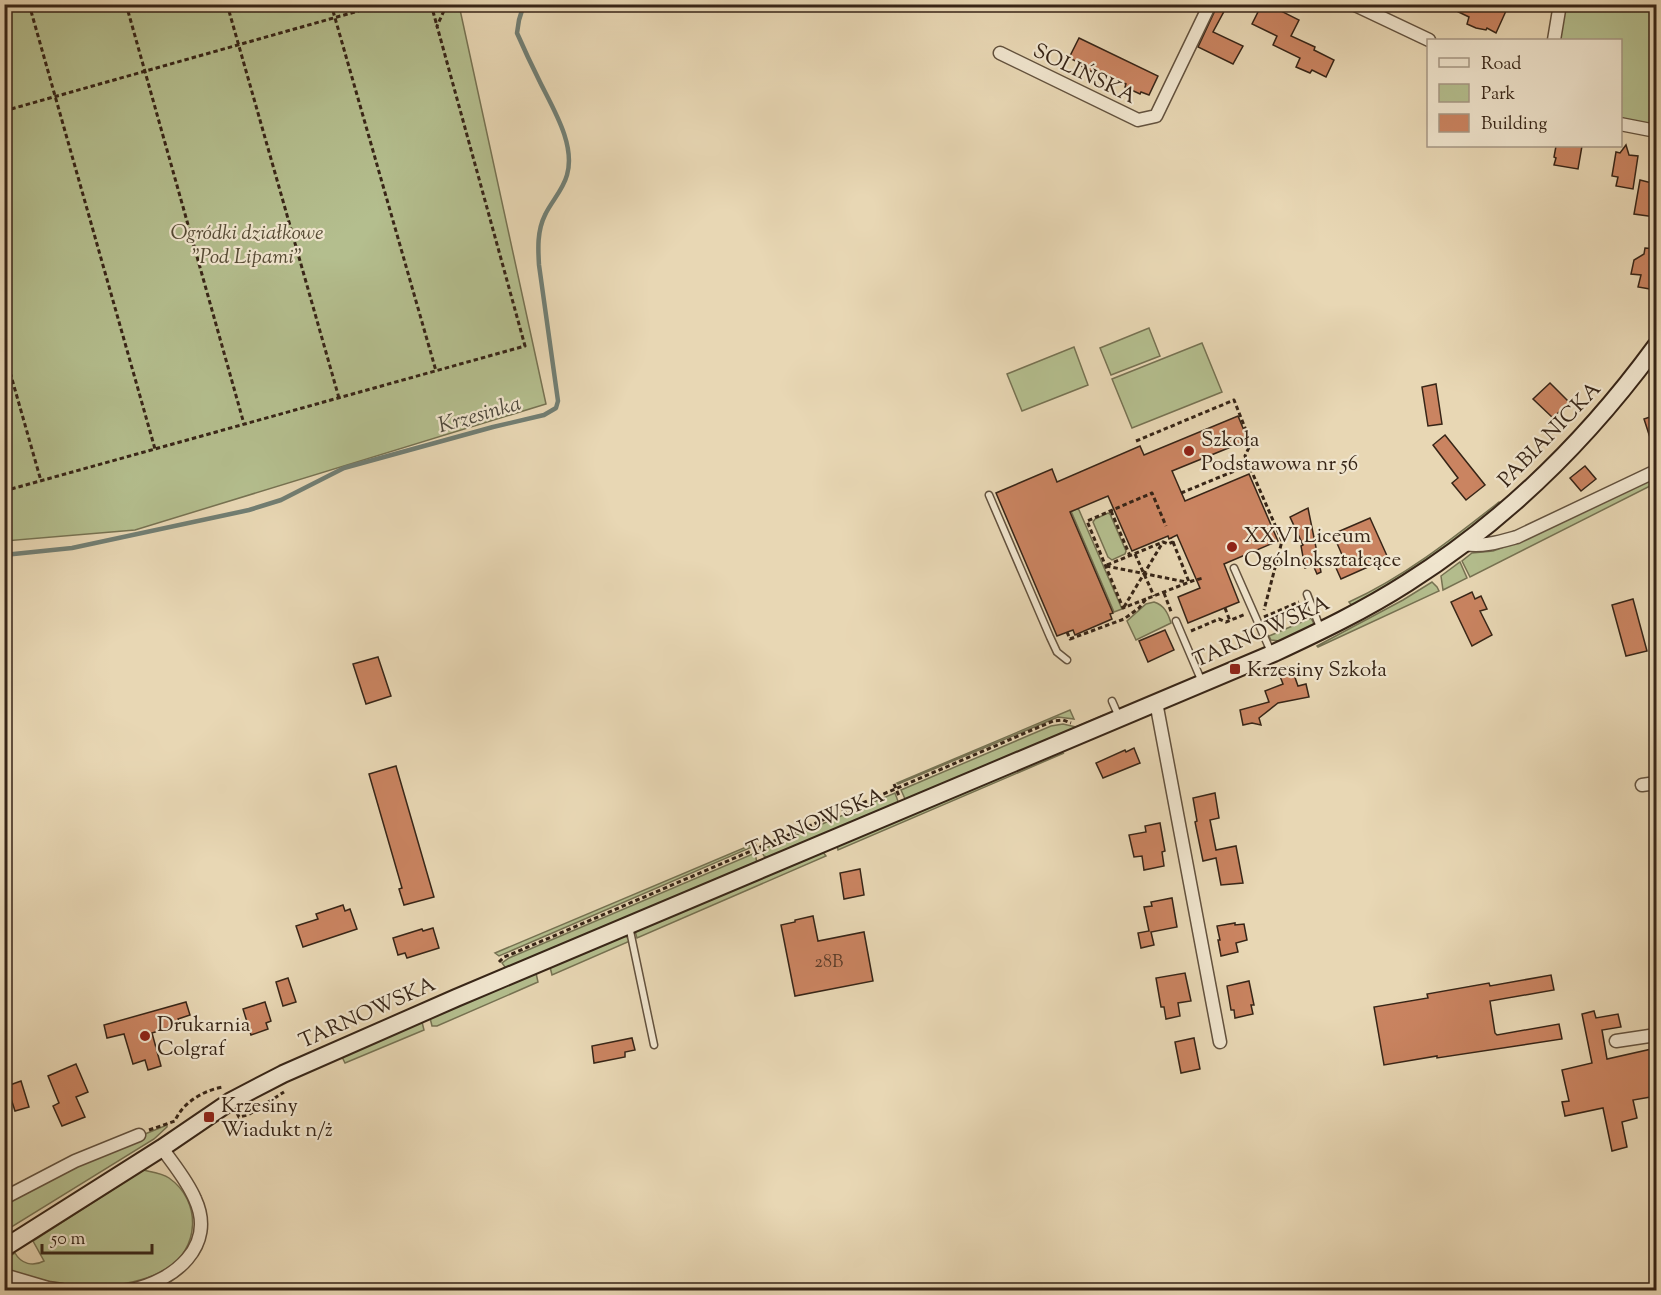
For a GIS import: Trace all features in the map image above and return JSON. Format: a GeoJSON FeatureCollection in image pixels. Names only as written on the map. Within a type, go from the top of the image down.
{"type":"FeatureCollection","features":[{"type":"Feature","properties":{"kind":"street","name":"SOLIŃSKA"},"geometry":{"type":"LineString","coordinates":[[1000,53],[1138,120],[1156,116],[1210,4]]}},
{"type":"Feature","properties":{"kind":"street"},"geometry":{"type":"LineString","coordinates":[[1353,4],[1427,39]]}},
{"type":"Feature","properties":{"kind":"street"},"geometry":{"type":"LineString","coordinates":[[1554,39],[1560,4]]}},
{"type":"Feature","properties":{"kind":"street"},"geometry":{"type":"LineString","coordinates":[[1622,124],[1656,131]]}},
{"type":"Feature","properties":{"kind":"street","name":"PABIANICKA"},"geometry":{"type":"LineString","coordinates":[[1464,544],[1521,497],[1561,459],[1592,426],[1656,346]]}},
{"type":"Feature","properties":{"kind":"street"},"geometry":{"type":"LineString","coordinates":[[1464,544],[1476,546],[1493,544],[1517,537],[1656,471]]}},
{"type":"Feature","properties":{"kind":"street","name":"TARNOWSKA"},"geometry":{"type":"LineString","coordinates":[[4,1248],[235,1099],[283,1074],[1272,653],[1400,588],[1464,544]]}},
{"type":"Feature","properties":{"kind":"street"},"geometry":{"type":"LineString","coordinates":[[1156,702],[1220,1042]]}},
{"type":"Feature","properties":{"kind":"street"},"geometry":{"type":"LineString","coordinates":[[1642,785],[1656,783]]}},
{"type":"Feature","properties":{"kind":"street"},"geometry":{"type":"LineString","coordinates":[[1616,1041],[1656,1035]]}},
{"type":"Feature","properties":{"kind":"street"},"geometry":{"type":"LineString","coordinates":[[4,1197],[75,1161],[139,1135]]}},
{"type":"Feature","properties":{"kind":"street"},"geometry":{"type":"LineString","coordinates":[[131,1290],[140,1289],[169,1276],[189,1259],[196,1246],[201,1227],[200,1210],[196,1199],[162,1148]]}},
{"type":"Feature","properties":{"kind":"street"},"geometry":{"type":"LineString","coordinates":[[4,1275],[62,1290]]}},
{"type":"Feature","properties":{"kind":"lane"},"geometry":{"type":"LineString","coordinates":[[989,495],[1057,652],[1066,660]]}},
{"type":"Feature","properties":{"kind":"lane"},"geometry":{"type":"LineString","coordinates":[[1234,567],[1272,653]]}},
{"type":"Feature","properties":{"kind":"lane"},"geometry":{"type":"LineString","coordinates":[[1307,596],[1321,630]]}},
{"type":"Feature","properties":{"kind":"lane"},"geometry":{"type":"LineString","coordinates":[[1176,621],[1202,682]]}},
{"type":"Feature","properties":{"kind":"lane"},"geometry":{"type":"LineString","coordinates":[[1112,701],[1119,717]]}},
{"type":"Feature","properties":{"kind":"lane"},"geometry":{"type":"LineString","coordinates":[[629,925],[654,1045]]}},
{"type":"Feature","properties":{"kind":"path"},"geometry":{"type":"LineString","coordinates":[[28,4],[155,449]]}},
{"type":"Feature","properties":{"kind":"path"},"geometry":{"type":"LineString","coordinates":[[126,4],[244,424]]}},
{"type":"Feature","properties":{"kind":"path"},"geometry":{"type":"LineString","coordinates":[[227,4],[339,398]]}},
{"type":"Feature","properties":{"kind":"path"},"geometry":{"type":"LineString","coordinates":[[331,4],[436,371]]}},
{"type":"Feature","properties":{"kind":"path"},"geometry":{"type":"LineString","coordinates":[[4,111],[383,4]]}},
{"type":"Feature","properties":{"kind":"path"},"geometry":{"type":"LineString","coordinates":[[4,491],[525,346],[431,4]]}},
{"type":"Feature","properties":{"kind":"path"},"geometry":{"type":"LineString","coordinates":[[437,26],[447,4]]}},
{"type":"Feature","properties":{"kind":"path"},"geometry":{"type":"LineString","coordinates":[[4,351],[41,481]]}},
{"type":"Feature","properties":{"kind":"path"},"geometry":{"type":"LineString","coordinates":[[1136,441],[1234,400],[1251,443],[1245,456],[1282,541],[1262,617],[1307,596]]}},
{"type":"Feature","properties":{"kind":"path"},"geometry":{"type":"LineString","coordinates":[[1241,442],[1243,447],[1251,443]]}},
{"type":"Feature","properties":{"kind":"path"},"geometry":{"type":"LineString","coordinates":[[1181,493],[1249,465]]}},
{"type":"Feature","properties":{"kind":"path"},"geometry":{"type":"LineString","coordinates":[[1123,608],[1087,521],[1152,493],[1166,526]]}},
{"type":"Feature","properties":{"kind":"path"},"geometry":{"type":"LineString","coordinates":[[1111,511],[1130,556]]}},
{"type":"Feature","properties":{"kind":"path"},"geometry":{"type":"LineString","coordinates":[[1106,566],[1163,542],[1167,544],[1172,540],[1188,582]]}},
{"type":"Feature","properties":{"kind":"path"},"geometry":{"type":"LineString","coordinates":[[1123,608],[1163,542]]}},
{"type":"Feature","properties":{"kind":"path"},"geometry":{"type":"LineString","coordinates":[[1135,554],[1154,596]]}},
{"type":"Feature","properties":{"kind":"path"},"geometry":{"type":"LineString","coordinates":[[1106,566],[1188,582]]}},
{"type":"Feature","properties":{"kind":"path"},"geometry":{"type":"LineString","coordinates":[[1123,608],[1203,578]]}},
{"type":"Feature","properties":{"kind":"path"},"geometry":{"type":"LineString","coordinates":[[1163,592],[1176,621]]}},
{"type":"Feature","properties":{"kind":"path"},"geometry":{"type":"LineString","coordinates":[[1067,632],[1070,639],[1124,619],[1139,608],[1146,599]]}},
{"type":"Feature","properties":{"kind":"path"},"geometry":{"type":"LineString","coordinates":[[1225,608],[1230,621]]}},
{"type":"Feature","properties":{"kind":"path"},"geometry":{"type":"LineString","coordinates":[[1182,634],[1219,619],[1226,622],[1253,611]]}},
{"type":"Feature","properties":{"kind":"path"},"geometry":{"type":"LineString","coordinates":[[497,964],[514,952],[1053,721],[1076,723]]}},
{"type":"Feature","properties":{"kind":"path"},"geometry":{"type":"LineString","coordinates":[[139,1135],[175,1122],[178,1113],[192,1101],[213,1089],[225,1087]]}},
{"type":"Feature","properties":{"kind":"green space","name":"Ogródki działkowe \"Pod Lipami\""},"geometry":{"type":"Polygon","coordinates":[[[5,4],[459,5],[546,404],[135,530],[5,541],[5,4]]]}},
{"type":"Feature","properties":{"kind":"green space"},"geometry":{"type":"Polygon","coordinates":[[[1564,5],[1656,5],[1656,125],[1622,118],[1622,39],[1557,39],[1564,5]]]}},
{"type":"Feature","properties":{"kind":"green space"},"geometry":{"type":"Polygon","coordinates":[[[1149,328],[1160,356],[1111,375],[1100,348],[1149,328]]]}},
{"type":"Feature","properties":{"kind":"green space"},"geometry":{"type":"Polygon","coordinates":[[[1202,343],[1222,392],[1132,428],[1112,379],[1202,343]]]}},
{"type":"Feature","properties":{"kind":"green space"},"geometry":{"type":"Polygon","coordinates":[[[1074,347],[1088,385],[1022,411],[1007,374],[1074,347]]]}},
{"type":"Feature","properties":{"kind":"green space"},"geometry":{"type":"Polygon","coordinates":[[[1656,478],[1656,483],[1470,577],[1462,561],[1472,553],[1493,551],[1507,546],[1656,478]]]}},
{"type":"Feature","properties":{"kind":"green space"},"geometry":{"type":"Polygon","coordinates":[[[1499,502],[1502,506],[1442,552],[1353,607],[1349,602],[1408,569],[1499,502]]]}},
{"type":"Feature","properties":{"kind":"green space"},"geometry":{"type":"Polygon","coordinates":[[[1068,504],[1079,510],[1122,609],[1114,612],[1068,504]]]}},
{"type":"Feature","properties":{"kind":"green space"},"geometry":{"type":"Polygon","coordinates":[[[1108,513],[1126,551],[1125,554],[1112,560],[1108,557],[1093,522],[1108,513]]]}},
{"type":"Feature","properties":{"kind":"green space"},"geometry":{"type":"Polygon","coordinates":[[[1460,562],[1467,578],[1443,590],[1441,576],[1460,562]]]}},
{"type":"Feature","properties":{"kind":"green space"},"geometry":{"type":"Polygon","coordinates":[[[1432,582],[1439,591],[1317,646],[1403,600],[1432,582]]]}},
{"type":"Feature","properties":{"kind":"green space"},"geometry":{"type":"Polygon","coordinates":[[[1154,602],[1165,610],[1171,623],[1136,640],[1127,621],[1146,604],[1154,602]]]}},
{"type":"Feature","properties":{"kind":"green space"},"geometry":{"type":"Polygon","coordinates":[[[1311,618],[1315,626],[1280,641],[1271,640],[1269,636],[1311,618]]]}},
{"type":"Feature","properties":{"kind":"green space"},"geometry":{"type":"Polygon","coordinates":[[[1070,710],[1074,719],[1058,717],[897,783],[1070,710]]]}},
{"type":"Feature","properties":{"kind":"green space"},"geometry":{"type":"Polygon","coordinates":[[[1104,715],[906,801],[901,790],[1051,726],[1063,724],[1076,727],[1104,715]]]}},
{"type":"Feature","properties":{"kind":"green space"},"geometry":{"type":"Polygon","coordinates":[[[1054,753],[1064,753],[838,850],[837,845],[1054,753]]]}},
{"type":"Feature","properties":{"kind":"green space"},"geometry":{"type":"Polygon","coordinates":[[[895,793],[899,804],[769,858],[764,856],[761,850],[895,793]]]}},
{"type":"Feature","properties":{"kind":"green space"},"geometry":{"type":"Polygon","coordinates":[[[751,845],[752,847],[499,956],[495,953],[751,845]]]}},
{"type":"Feature","properties":{"kind":"green space"},"geometry":{"type":"Polygon","coordinates":[[[822,851],[826,856],[637,938],[635,931],[822,851]]]}},
{"type":"Feature","properties":{"kind":"green space"},"geometry":{"type":"Polygon","coordinates":[[[755,853],[757,863],[510,969],[502,963],[509,958],[755,853]]]}},
{"type":"Feature","properties":{"kind":"green space"},"geometry":{"type":"Polygon","coordinates":[[[625,935],[630,941],[552,975],[550,967],[625,935]]]}},
{"type":"Feature","properties":{"kind":"green space"},"geometry":{"type":"Polygon","coordinates":[[[536,973],[538,982],[437,1026],[432,1026],[430,1018],[536,973]]]}},
{"type":"Feature","properties":{"kind":"green space"},"geometry":{"type":"Polygon","coordinates":[[[422,1022],[424,1030],[345,1063],[341,1055],[422,1022]]]}},
{"type":"Feature","properties":{"kind":"green space"},"geometry":{"type":"Polygon","coordinates":[[[167,1125],[154,1139],[5,1231],[4,1200],[167,1125]]]}},
{"type":"Feature","properties":{"kind":"green space"},"geometry":{"type":"Polygon","coordinates":[[[143,1170],[169,1178],[180,1188],[191,1212],[190,1238],[185,1250],[177,1261],[165,1270],[127,1283],[85,1286],[44,1280],[5,1268],[5,1259],[15,1253],[21,1260],[28,1263],[36,1264],[44,1261],[33,1241],[143,1170]]]}},
{"type":"Feature","properties":{"kind":"building"},"geometry":{"type":"Polygon","coordinates":[[[1218,4],[1228,4],[1213,32],[1243,46],[1233,64],[1198,47],[1218,4]]]}},
{"type":"Feature","properties":{"kind":"building"},"geometry":{"type":"Polygon","coordinates":[[[1262,4],[1267,4],[1299,20],[1291,36],[1315,47],[1314,50],[1334,60],[1326,77],[1312,70],[1310,73],[1296,67],[1300,58],[1273,45],[1277,36],[1252,24],[1262,4]]]}},
{"type":"Feature","properties":{"kind":"building"},"geometry":{"type":"Polygon","coordinates":[[[1442,4],[1490,4],[1506,11],[1496,33],[1487,28],[1486,30],[1476,28],[1467,24],[1469,17],[1442,4]]]}},
{"type":"Feature","properties":{"kind":"building"},"geometry":{"type":"Polygon","coordinates":[[[1079,38],[1158,76],[1149,95],[1141,92],[1140,94],[1125,87],[1126,84],[1093,69],[1092,72],[1069,58],[1079,38]]]}},
{"type":"Feature","properties":{"kind":"building"},"geometry":{"type":"Polygon","coordinates":[[[1626,145],[1629,155],[1638,156],[1633,189],[1616,186],[1618,177],[1612,176],[1616,152],[1620,153],[1626,145]]]}},
{"type":"Feature","properties":{"kind":"building"},"geometry":{"type":"Polygon","coordinates":[[[1556,147],[1582,147],[1578,169],[1554,165],[1556,158],[1554,157],[1556,147]]]}},
{"type":"Feature","properties":{"kind":"building"},"geometry":{"type":"Polygon","coordinates":[[[1640,180],[1656,184],[1655,217],[1634,214],[1640,180]]]}},
{"type":"Feature","properties":{"kind":"building"},"geometry":{"type":"Polygon","coordinates":[[[1645,248],[1656,249],[1656,290],[1638,287],[1641,275],[1631,274],[1634,260],[1644,254],[1645,248]]]}},
{"type":"Feature","properties":{"kind":"building"},"geometry":{"type":"Polygon","coordinates":[[[1550,383],[1569,402],[1553,418],[1533,399],[1550,383]]]}},
{"type":"Feature","properties":{"kind":"building"},"geometry":{"type":"Polygon","coordinates":[[[1436,384],[1442,424],[1428,426],[1422,387],[1436,384]]]}},
{"type":"Feature","properties":{"kind":"building"},"geometry":{"type":"Polygon","coordinates":[[[1656,415],[1656,450],[1654,450],[1644,419],[1656,415]]]}},
{"type":"Feature","properties":{"kind":"building"},"geometry":{"type":"Polygon","coordinates":[[[1238,416],[1248,440],[1172,471],[1185,501],[1249,474],[1278,541],[1224,564],[1239,602],[1188,623],[1178,597],[1200,588],[1177,535],[1169,539],[1168,536],[1132,551],[1108,496],[1070,512],[1113,613],[1110,614],[1112,619],[1075,635],[1073,630],[1057,636],[996,493],[1052,469],[1057,482],[1140,446],[1144,455],[1238,416]]]}},
{"type":"Feature","properties":{"kind":"building"},"geometry":{"type":"Polygon","coordinates":[[[1445,435],[1485,485],[1466,500],[1452,483],[1458,478],[1433,445],[1445,435]]]}},
{"type":"Feature","properties":{"kind":"building"},"geometry":{"type":"Polygon","coordinates":[[[1585,466],[1596,479],[1581,491],[1570,478],[1585,466]]]}},
{"type":"Feature","properties":{"kind":"building"},"geometry":{"type":"Polygon","coordinates":[[[1308,508],[1321,572],[1317,574],[1313,565],[1305,568],[1301,546],[1303,545],[1290,517],[1308,508]]]}},
{"type":"Feature","properties":{"kind":"building"},"geometry":{"type":"Polygon","coordinates":[[[1370,518],[1388,558],[1341,579],[1336,568],[1346,564],[1333,534],[1370,518]]]}},
{"type":"Feature","properties":{"kind":"building"},"geometry":{"type":"Polygon","coordinates":[[[1472,592],[1475,599],[1481,596],[1487,609],[1480,611],[1492,635],[1472,646],[1451,602],[1472,592]]]}},
{"type":"Feature","properties":{"kind":"building"},"geometry":{"type":"Polygon","coordinates":[[[1633,599],[1647,651],[1626,656],[1612,605],[1633,599]]]}},
{"type":"Feature","properties":{"kind":"building"},"geometry":{"type":"Polygon","coordinates":[[[1165,630],[1174,650],[1148,662],[1139,641],[1165,630]]]}},
{"type":"Feature","properties":{"kind":"building"},"geometry":{"type":"Polygon","coordinates":[[[378,657],[391,696],[366,704],[353,664],[378,657]]]}},
{"type":"Feature","properties":{"kind":"building"},"geometry":{"type":"Polygon","coordinates":[[[1291,666],[1298,686],[1306,684],[1309,697],[1278,703],[1259,718],[1261,725],[1252,723],[1243,725],[1240,710],[1269,702],[1265,691],[1283,684],[1278,671],[1291,666]]]}},
{"type":"Feature","properties":{"kind":"building"},"geometry":{"type":"Polygon","coordinates":[[[1134,748],[1140,763],[1103,778],[1096,763],[1134,748]]]}},
{"type":"Feature","properties":{"kind":"building"},"geometry":{"type":"Polygon","coordinates":[[[396,766],[434,897],[404,905],[399,889],[402,888],[369,774],[396,766]]]}},
{"type":"Feature","properties":{"kind":"building"},"geometry":{"type":"Polygon","coordinates":[[[1215,793],[1219,818],[1210,820],[1216,850],[1236,846],[1243,883],[1221,885],[1216,858],[1203,861],[1193,798],[1215,793]]]}},
{"type":"Feature","properties":{"kind":"building"},"geometry":{"type":"Polygon","coordinates":[[[1160,823],[1165,851],[1162,852],[1164,866],[1144,870],[1142,856],[1134,857],[1129,835],[1146,832],[1145,826],[1160,823]]]}},
{"type":"Feature","properties":{"kind":"building"},"geometry":{"type":"Polygon","coordinates":[[[860,869],[864,895],[844,899],[840,873],[860,869]]]}},
{"type":"Feature","properties":{"kind":"building"},"geometry":{"type":"Polygon","coordinates":[[[1172,898],[1177,927],[1151,932],[1154,945],[1141,948],[1138,933],[1149,931],[1144,907],[1152,906],[1151,902],[1172,898]]]}},
{"type":"Feature","properties":{"kind":"building"},"geometry":{"type":"Polygon","coordinates":[[[343,905],[345,911],[350,909],[357,929],[303,947],[296,926],[318,919],[316,914],[343,905]]]}},
{"type":"Feature","properties":{"kind":"building"},"geometry":{"type":"Polygon","coordinates":[[[813,916],[818,941],[864,932],[873,981],[795,996],[781,925],[813,916]]]}},
{"type":"Feature","properties":{"kind":"building"},"geometry":{"type":"Polygon","coordinates":[[[1235,923],[1235,925],[1244,924],[1247,940],[1236,943],[1238,952],[1221,956],[1217,926],[1235,923]]]}},
{"type":"Feature","properties":{"kind":"building"},"geometry":{"type":"Polygon","coordinates":[[[433,928],[439,948],[407,958],[405,953],[398,955],[393,938],[433,928]]]}},
{"type":"Feature","properties":{"kind":"building"},"geometry":{"type":"Polygon","coordinates":[[[1185,973],[1191,1001],[1178,1003],[1180,1016],[1166,1019],[1164,1007],[1161,1007],[1156,978],[1185,973]]]}},
{"type":"Feature","properties":{"kind":"building"},"geometry":{"type":"Polygon","coordinates":[[[1551,975],[1554,990],[1490,1001],[1495,1033],[1497,1035],[1559,1024],[1562,1039],[1384,1065],[1374,1007],[1428,998],[1427,994],[1551,975]]]}},
{"type":"Feature","properties":{"kind":"building"},"geometry":{"type":"Polygon","coordinates":[[[288,978],[296,1002],[283,1006],[276,982],[288,978]]]}},
{"type":"Feature","properties":{"kind":"building"},"geometry":{"type":"Polygon","coordinates":[[[1249,981],[1254,1005],[1251,1005],[1253,1014],[1235,1018],[1234,1010],[1231,1010],[1227,986],[1249,981]]]}},
{"type":"Feature","properties":{"kind":"building","name":"Drukarnia Colgraf"},"geometry":{"type":"Polygon","coordinates":[[[186,1002],[190,1015],[178,1019],[180,1024],[152,1033],[161,1066],[148,1070],[145,1060],[133,1064],[124,1034],[107,1038],[104,1025],[186,1002]]]}},
{"type":"Feature","properties":{"kind":"building"},"geometry":{"type":"Polygon","coordinates":[[[265,1002],[271,1021],[266,1023],[268,1029],[251,1035],[243,1009],[265,1002]]]}},
{"type":"Feature","properties":{"kind":"building"},"geometry":{"type":"Polygon","coordinates":[[[1594,1011],[1596,1018],[1618,1014],[1621,1027],[1602,1030],[1607,1059],[1656,1048],[1656,1096],[1633,1100],[1637,1118],[1622,1122],[1627,1147],[1612,1151],[1603,1108],[1565,1116],[1562,1102],[1569,1101],[1562,1070],[1592,1063],[1582,1014],[1594,1011]]]}},
{"type":"Feature","properties":{"kind":"building"},"geometry":{"type":"Polygon","coordinates":[[[632,1038],[635,1050],[625,1052],[625,1057],[594,1063],[592,1046],[632,1038]]]}},
{"type":"Feature","properties":{"kind":"building"},"geometry":{"type":"Polygon","coordinates":[[[1194,1038],[1200,1069],[1181,1073],[1175,1042],[1194,1038]]]}},
{"type":"Feature","properties":{"kind":"building"},"geometry":{"type":"Polygon","coordinates":[[[76,1064],[88,1092],[76,1097],[85,1117],[62,1126],[53,1106],[59,1103],[48,1076],[76,1064]]]}},
{"type":"Feature","properties":{"kind":"building"},"geometry":{"type":"Polygon","coordinates":[[[21,1081],[29,1107],[15,1111],[7,1086],[21,1081]]]}},
{"type":"Feature","properties":{"kind":"waterway","name":"Krzesinka"},"geometry":{"type":"LineString","coordinates":[[4,555],[72,548],[249,510],[281,500],[344,468],[544,415],[556,408],[558,401],[539,265],[539,240],[545,215],[563,186],[569,163],[566,138],[517,33],[524,4]]}},
{"type":"Feature","properties":{"kind":"place","name":"Szkoła Podstawowa nr 56"},"geometry":{"type":"Point","coordinates":[1189,451]}},
{"type":"Feature","properties":{"kind":"place","name":"XXVI Liceum Ogólnokształcące"},"geometry":{"type":"Point","coordinates":[1232,547]}},
{"type":"Feature","properties":{"kind":"place","name":"Krzesiny Szkoła"},"geometry":{"type":"Point","coordinates":[1235,669]}},
{"type":"Feature","properties":{"kind":"place","name":"Drukarnia Colgraf"},"geometry":{"type":"Point","coordinates":[145,1036]}},
{"type":"Feature","properties":{"kind":"place","name":"Krzesiny Wiadukt n/ż"},"geometry":{"type":"Point","coordinates":[209,1117]}}]}
